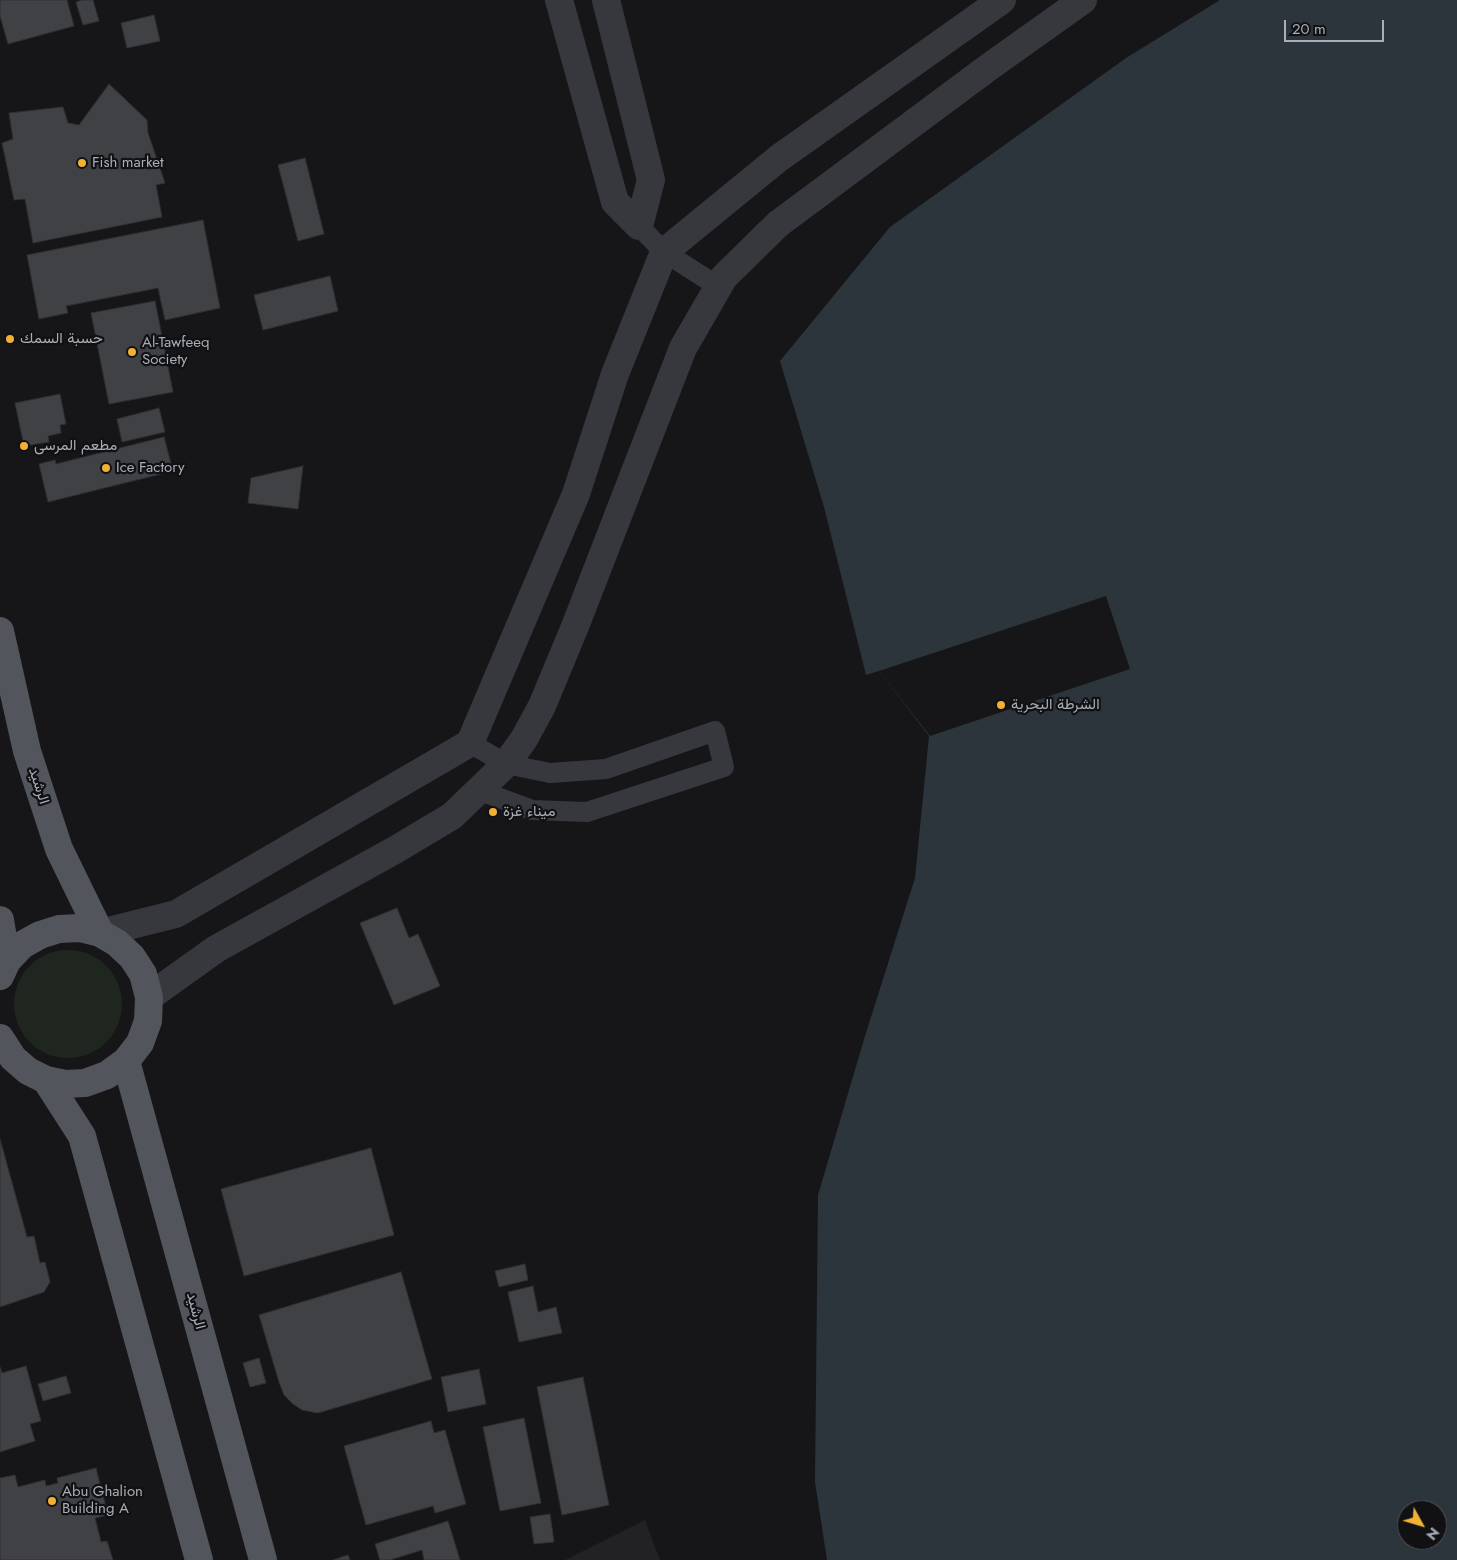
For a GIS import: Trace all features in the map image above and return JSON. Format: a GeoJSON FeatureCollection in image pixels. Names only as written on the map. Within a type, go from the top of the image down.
{"type":"FeatureCollection","features":[{"type":"Feature","properties":{"kind":"main road","name":"الرشيد"},"geometry":{"type":"LineString","coordinates":[[0,631],[27,751],[58,849],[100,933]]}},
{"type":"Feature","properties":{"kind":"main road"},"geometry":{"type":"LineString","coordinates":[[0,920],[4,968]]}},
{"type":"Feature","properties":{"kind":"main road"},"geometry":{"type":"LineString","coordinates":[[0,1038],[13,1058],[28,1071],[46,1080],[65,1084],[86,1083],[107,1075],[126,1061],[140,1043],[148,1020],[148,997],[143,974],[132,958],[117,943],[100,933],[80,928],[59,929],[40,934],[22,946],[4,968]]}},
{"type":"Feature","properties":{"kind":"main road","name":"الرشيد"},"geometry":{"type":"LineString","coordinates":[[126,1061],[263,1560]]}},
{"type":"Feature","properties":{"kind":"main road"},"geometry":{"type":"LineString","coordinates":[[46,1080],[82,1136],[199,1560]]}},
{"type":"Feature","properties":{"kind":"street"},"geometry":{"type":"LineString","coordinates":[[559,0],[615,202],[639,226]]}},
{"type":"Feature","properties":{"kind":"street"},"geometry":{"type":"LineString","coordinates":[[606,0],[651,180],[639,226]]}},
{"type":"Feature","properties":{"kind":"street"},"geometry":{"type":"LineString","coordinates":[[100,933],[176,914],[470,743],[576,494],[615,374],[664,252],[779,158],[1002,0]]}},
{"type":"Feature","properties":{"kind":"street"},"geometry":{"type":"LineString","coordinates":[[148,997],[216,949],[395,850],[452,816],[506,764],[524,739],[542,706],[576,624],[683,348],[724,277],[778,224],[981,73],[1083,0]]}},
{"type":"Feature","properties":{"kind":"lane"},"geometry":{"type":"LineString","coordinates":[[639,226],[664,252],[719,288]]}},
{"type":"Feature","properties":{"kind":"lane"},"geometry":{"type":"LineString","coordinates":[[470,743],[506,764],[550,773],[606,769],[716,731],[724,767],[587,812],[532,810],[478,790]]}},
{"type":"Feature","properties":{"kind":"shaded area"},"geometry":{"type":"Polygon","coordinates":[[[1220,0],[1457,0],[1457,1560],[827,1560],[815,1482],[818,1195],[865,1036],[915,878],[929,736],[879,671],[866,675],[824,507],[780,361],[890,227],[1126,58],[1220,0]]]}},
{"type":"Feature","properties":{"kind":"shaded area"},"geometry":{"type":"Polygon","coordinates":[[[68,950],[89,954],[106,966],[118,983],[122,1004],[118,1025],[106,1042],[89,1054],[68,1058],[47,1054],[30,1042],[18,1025],[14,1004],[18,983],[30,966],[47,954],[68,950]]]}},
{"type":"Feature","properties":{"kind":"shaded area"},"geometry":{"type":"Polygon","coordinates":[[[645,1520],[660,1560],[565,1560],[645,1520]]]}},
{"type":"Feature","properties":{"kind":"pier"},"geometry":{"type":"Polygon","coordinates":[[[1106,596],[1130,669],[930,736],[879,671],[1106,596]]]}},
{"type":"Feature","properties":{"kind":"building"},"geometry":{"type":"Polygon","coordinates":[[[0,0],[67,0],[74,26],[8,44],[0,16],[0,0]]]}},
{"type":"Feature","properties":{"kind":"building"},"geometry":{"type":"Polygon","coordinates":[[[93,0],[99,21],[83,25],[76,2],[93,0]]]}},
{"type":"Feature","properties":{"kind":"building"},"geometry":{"type":"Polygon","coordinates":[[[154,15],[160,41],[127,48],[121,23],[154,15]]]}},
{"type":"Feature","properties":{"kind":"building","name":"Fish market"},"geometry":{"type":"Polygon","coordinates":[[[109,84],[147,120],[148,133],[165,183],[156,185],[162,217],[33,243],[25,199],[14,200],[2,143],[13,139],[9,113],[63,107],[68,123],[79,125],[109,84]]]}},
{"type":"Feature","properties":{"kind":"building"},"geometry":{"type":"Polygon","coordinates":[[[305,158],[324,234],[298,241],[278,165],[305,158]]]}},
{"type":"Feature","properties":{"kind":"building"},"geometry":{"type":"Polygon","coordinates":[[[203,220],[220,308],[165,320],[158,288],[66,306],[68,313],[39,319],[27,255],[203,220]]]}},
{"type":"Feature","properties":{"kind":"building"},"geometry":{"type":"Polygon","coordinates":[[[330,276],[338,311],[263,330],[254,295],[330,276]]]}},
{"type":"Feature","properties":{"kind":"building","name":"Al-Tawfeeq Society"},"geometry":{"type":"Polygon","coordinates":[[[155,301],[173,392],[109,404],[91,313],[155,301]]]}},
{"type":"Feature","properties":{"kind":"building"},"geometry":{"type":"Polygon","coordinates":[[[60,394],[66,424],[60,425],[61,433],[48,436],[49,442],[24,446],[15,403],[60,394]]]}},
{"type":"Feature","properties":{"kind":"building"},"geometry":{"type":"Polygon","coordinates":[[[159,408],[165,432],[122,442],[117,419],[159,408]]]}},
{"type":"Feature","properties":{"kind":"building","name":"Ice Factory"},"geometry":{"type":"Polygon","coordinates":[[[164,437],[173,471],[48,502],[39,464],[55,460],[56,464],[164,437]]]}},
{"type":"Feature","properties":{"kind":"building"},"geometry":{"type":"Polygon","coordinates":[[[303,466],[298,509],[248,503],[251,478],[303,466]]]}},
{"type":"Feature","properties":{"kind":"building"},"geometry":{"type":"Polygon","coordinates":[[[397,908],[409,938],[418,934],[440,986],[394,1005],[360,923],[397,908]]]}},
{"type":"Feature","properties":{"kind":"building"},"geometry":{"type":"Polygon","coordinates":[[[0,1139],[27,1237],[34,1236],[40,1263],[45,1262],[50,1282],[44,1292],[0,1307],[0,1139]]]}},
{"type":"Feature","properties":{"kind":"building"},"geometry":{"type":"Polygon","coordinates":[[[371,1148],[394,1235],[244,1276],[221,1189],[371,1148]]]}},
{"type":"Feature","properties":{"kind":"building"},"geometry":{"type":"Polygon","coordinates":[[[525,1264],[528,1280],[499,1287],[495,1271],[525,1264]]]}},
{"type":"Feature","properties":{"kind":"building"},"geometry":{"type":"Polygon","coordinates":[[[401,1272],[432,1379],[318,1413],[302,1410],[293,1404],[284,1395],[279,1382],[259,1315],[401,1272]]]}},
{"type":"Feature","properties":{"kind":"building"},"geometry":{"type":"Polygon","coordinates":[[[533,1286],[538,1312],[556,1307],[562,1333],[519,1342],[508,1292],[533,1286]]]}},
{"type":"Feature","properties":{"kind":"building"},"geometry":{"type":"Polygon","coordinates":[[[259,1358],[266,1383],[250,1387],[243,1363],[259,1358]]]}},
{"type":"Feature","properties":{"kind":"building"},"geometry":{"type":"Polygon","coordinates":[[[26,1366],[41,1421],[30,1424],[35,1441],[0,1452],[0,1367],[2,1373],[26,1366]]]}},
{"type":"Feature","properties":{"kind":"building"},"geometry":{"type":"Polygon","coordinates":[[[479,1369],[486,1404],[448,1412],[441,1377],[479,1369]]]}},
{"type":"Feature","properties":{"kind":"building"},"geometry":{"type":"Polygon","coordinates":[[[66,1376],[71,1393],[43,1401],[38,1384],[66,1376]]]}},
{"type":"Feature","properties":{"kind":"building"},"geometry":{"type":"Polygon","coordinates":[[[583,1377],[609,1505],[562,1515],[537,1387],[583,1377]]]}},
{"type":"Feature","properties":{"kind":"building"},"geometry":{"type":"Polygon","coordinates":[[[524,1418],[541,1503],[500,1511],[483,1427],[524,1418]]]}},
{"type":"Feature","properties":{"kind":"building"},"geometry":{"type":"Polygon","coordinates":[[[431,1421],[434,1433],[445,1430],[466,1504],[435,1513],[433,1506],[366,1525],[344,1446],[431,1421]]]}},
{"type":"Feature","properties":{"kind":"building","name":"Abu Ghalion Building A"},"geometry":{"type":"Polygon","coordinates":[[[96,1468],[108,1515],[95,1518],[101,1542],[107,1541],[113,1560],[0,1560],[0,1478],[15,1475],[18,1487],[45,1480],[46,1486],[58,1483],[57,1478],[96,1468]]]}},
{"type":"Feature","properties":{"kind":"building"},"geometry":{"type":"Polygon","coordinates":[[[550,1514],[554,1542],[534,1544],[530,1517],[550,1514]]]}},
{"type":"Feature","properties":{"kind":"building"},"geometry":{"type":"Polygon","coordinates":[[[448,1521],[460,1560],[424,1560],[422,1550],[390,1560],[380,1560],[375,1544],[448,1521]]]}},
{"type":"Feature","properties":{"kind":"building"},"geometry":{"type":"Polygon","coordinates":[[[348,1555],[350,1560],[333,1560],[348,1555]]]}},
{"type":"Feature","properties":{"kind":"place","name":"Fish market"},"geometry":{"type":"Point","coordinates":[82,163]}},
{"type":"Feature","properties":{"kind":"place","name":"حسبة السمك"},"geometry":{"type":"Point","coordinates":[10,339]}},
{"type":"Feature","properties":{"kind":"place","name":"Al-Tawfeeq Society"},"geometry":{"type":"Point","coordinates":[132,352]}},
{"type":"Feature","properties":{"kind":"place","name":"مطعم المرسى"},"geometry":{"type":"Point","coordinates":[24,446]}},
{"type":"Feature","properties":{"kind":"place","name":"Ice Factory"},"geometry":{"type":"Point","coordinates":[106,468]}},
{"type":"Feature","properties":{"kind":"place","name":"الشرطة البحرية"},"geometry":{"type":"Point","coordinates":[1001,705]}},
{"type":"Feature","properties":{"kind":"place","name":"ميناء غزة"},"geometry":{"type":"Point","coordinates":[493,812]}},
{"type":"Feature","properties":{"kind":"place","name":"Abu Ghalion Building A"},"geometry":{"type":"Point","coordinates":[52,1501]}}]}
